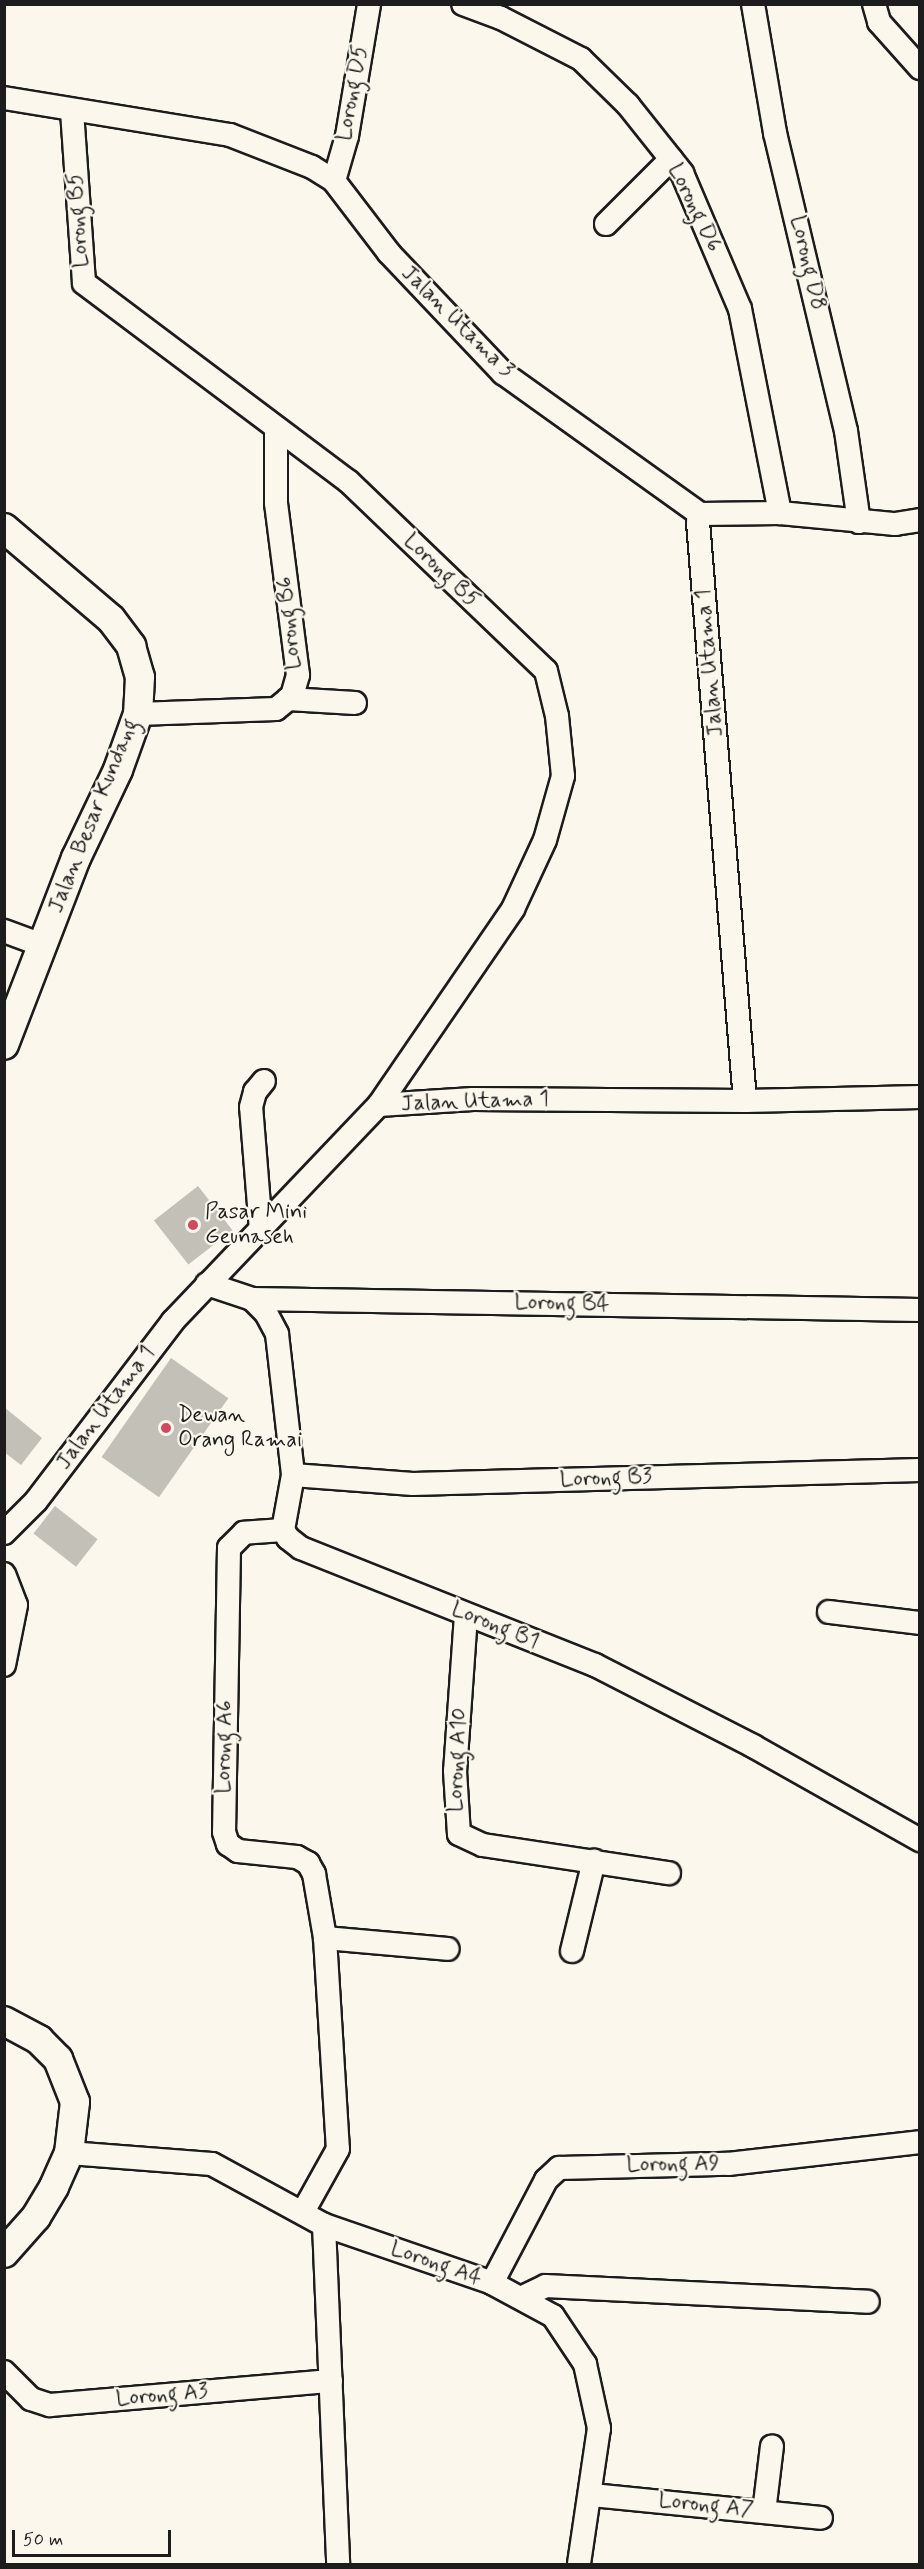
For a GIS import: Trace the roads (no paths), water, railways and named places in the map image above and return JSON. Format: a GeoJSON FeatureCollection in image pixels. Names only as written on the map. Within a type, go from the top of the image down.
{"type":"FeatureCollection","features":[{"type":"Feature","properties":{"kind":"main road","name":"Jalan Besar Kundang"},"geometry":{"type":"LineString","coordinates":[[4,528],[111,619],[131,646],[140,677],[138,714],[42,945],[4,1046]]}},
{"type":"Feature","properties":{"kind":"main road"},"geometry":{"type":"LineString","coordinates":[[4,2021],[39,2040],[66,2072],[75,2102],[69,2153],[45,2203],[4,2253]]}},
{"type":"Feature","properties":{"kind":"street","name":"Lorong D5"},"geometry":{"type":"LineString","coordinates":[[334,181],[347,136],[369,4]]}},
{"type":"Feature","properties":{"kind":"street","name":"Lorong D6"},"geometry":{"type":"LineString","coordinates":[[463,4],[501,18],[581,59],[628,105],[682,173],[740,309],[780,513]]}},
{"type":"Feature","properties":{"kind":"street","name":"Lorong D8"},"geometry":{"type":"LineString","coordinates":[[753,4],[775,133],[846,431],[859,522]]}},
{"type":"Feature","properties":{"kind":"street"},"geometry":{"type":"LineString","coordinates":[[874,4],[879,22],[920,68]]}},
{"type":"Feature","properties":{"kind":"street","name":"Jalan Utama 3"},"geometry":{"type":"LineString","coordinates":[[4,98],[72,111],[230,135],[312,167],[334,181],[389,253],[503,373],[700,513]]}},
{"type":"Feature","properties":{"kind":"street","name":"Lorong B5"},"geometry":{"type":"LineString","coordinates":[[72,111],[84,283],[348,482],[546,671],[557,716],[563,776],[536,860],[513,909],[379,1105]]}},
{"type":"Feature","properties":{"kind":"street"},"geometry":{"type":"LineString","coordinates":[[606,224],[671,159]]}},
{"type":"Feature","properties":{"kind":"street","name":"Lorong B6"},"geometry":{"type":"LineString","coordinates":[[138,714],[276,709],[288,699],[298,675],[276,503],[276,428]]}},
{"type":"Feature","properties":{"kind":"street"},"geometry":{"type":"LineString","coordinates":[[700,513],[780,513],[859,522],[920,520]]}},
{"type":"Feature","properties":{"kind":"street","name":"Jalan Utama 1"},"geometry":{"type":"LineString","coordinates":[[700,513],[698,522],[745,1101]]}},
{"type":"Feature","properties":{"kind":"street"},"geometry":{"type":"LineString","coordinates":[[288,699],[355,703]]}},
{"type":"Feature","properties":{"kind":"street"},"geometry":{"type":"LineString","coordinates":[[4,931],[42,945]]}},
{"type":"Feature","properties":{"kind":"street"},"geometry":{"type":"LineString","coordinates":[[261,1230],[251,1107],[255,1092],[264,1081]]}},
{"type":"Feature","properties":{"kind":"street","name":"Jalan Utama 1"},"geometry":{"type":"LineString","coordinates":[[4,1533],[36,1501],[173,1321],[379,1105],[482,1099],[745,1101],[920,1097]]}},
{"type":"Feature","properties":{"kind":"street","name":"Lorong B4"},"geometry":{"type":"LineString","coordinates":[[207,1284],[252,1299],[920,1311]]}},
{"type":"Feature","properties":{"kind":"street"},"geometry":{"type":"LineString","coordinates":[[252,1299],[266,1313],[277,1334],[293,1475],[283,1530]]}},
{"type":"Feature","properties":{"kind":"street","name":"Lorong B3"},"geometry":{"type":"LineString","coordinates":[[293,1475],[413,1484],[920,1470]]}},
{"type":"Feature","properties":{"kind":"street","name":"Lorong B1"},"geometry":{"type":"LineString","coordinates":[[283,1530],[301,1548],[634,1684],[920,1840]]}},
{"type":"Feature","properties":{"kind":"street","name":"Lorong A6"},"geometry":{"type":"LineString","coordinates":[[283,1530],[244,1533],[229,1548],[224,1833],[228,1844],[238,1851],[297,1857],[308,1863],[314,1874],[325,1938],[338,2149],[324,2181],[303,2212]]}},
{"type":"Feature","properties":{"kind":"street"},"geometry":{"type":"LineString","coordinates":[[4,1574],[16,1605],[4,1665]]}},
{"type":"Feature","properties":{"kind":"street"},"geometry":{"type":"LineString","coordinates":[[829,1612],[920,1623]]}},
{"type":"Feature","properties":{"kind":"street","name":"Lorong A10"},"geometry":{"type":"LineString","coordinates":[[466,1615],[455,1771],[459,1834],[483,1845],[669,1873]]}},
{"type":"Feature","properties":{"kind":"street"},"geometry":{"type":"LineString","coordinates":[[572,1951],[594,1862]]}},
{"type":"Feature","properties":{"kind":"street"},"geometry":{"type":"LineString","coordinates":[[325,1938],[448,1948]]}},
{"type":"Feature","properties":{"kind":"street","name":"Lorong A9"},"geometry":{"type":"LineString","coordinates":[[492,2283],[546,2180],[559,2168],[728,2164],[920,2142]]}},
{"type":"Feature","properties":{"kind":"street","name":"Lorong A4"},"geometry":{"type":"LineString","coordinates":[[69,2153],[212,2164],[324,2225],[492,2283],[523,2297],[553,2316],[585,2364],[599,2428],[592,2495],[579,2565]]}},
{"type":"Feature","properties":{"kind":"street"},"geometry":{"type":"LineString","coordinates":[[324,2225],[338,2565]]}},
{"type":"Feature","properties":{"kind":"street"},"geometry":{"type":"LineString","coordinates":[[523,2297],[546,2286],[868,2302]]}},
{"type":"Feature","properties":{"kind":"street","name":"Lorong A3"},"geometry":{"type":"LineString","coordinates":[[4,2372],[32,2399],[50,2405],[331,2381]]}},
{"type":"Feature","properties":{"kind":"street"},"geometry":{"type":"LineString","coordinates":[[764,2512],[772,2446]]}},
{"type":"Feature","properties":{"kind":"street","name":"Lorong A7"},"geometry":{"type":"LineString","coordinates":[[592,2495],[820,2518]]}},
{"type":"Feature","properties":{"kind":"place","name":"Pasar Mini Geunaseh"},"geometry":{"type":"Point","coordinates":[193,1225]}},
{"type":"Feature","properties":{"kind":"place","name":"Dewan Orang Ramai"},"geometry":{"type":"Point","coordinates":[166,1428]}}]}
